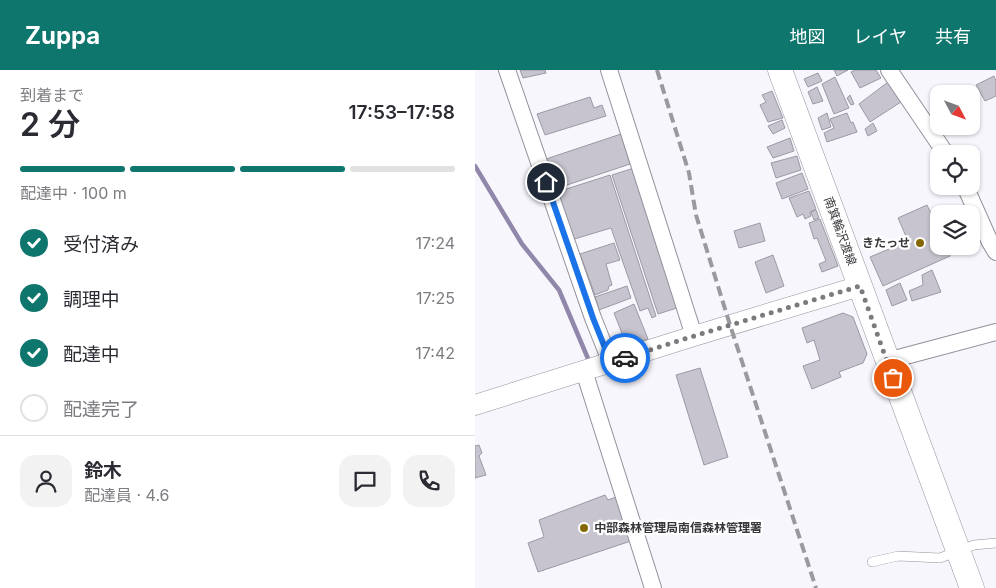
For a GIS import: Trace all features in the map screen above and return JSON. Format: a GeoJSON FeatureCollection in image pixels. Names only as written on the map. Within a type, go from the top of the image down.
{"type":"FeatureCollection","features":[{"type":"Feature","properties":{"kind":"main road","name":"南箕輪沢渡線"},"geometry":{"type":"LineString","coordinates":[[780,70],[972,588]]}},
{"type":"Feature","properties":{"kind":"street"},"geometry":{"type":"LineString","coordinates":[[507,70],[593,318],[611,363]]}},
{"type":"Feature","properties":{"kind":"street"},"geometry":{"type":"LineString","coordinates":[[609,70],[694,336]]}},
{"type":"Feature","properties":{"kind":"street"},"geometry":{"type":"LineString","coordinates":[[889,70],[940,145]]}},
{"type":"Feature","properties":{"kind":"street"},"geometry":{"type":"LineString","coordinates":[[969,195],[996,252]]}},
{"type":"Feature","properties":{"kind":"street"},"geometry":{"type":"LineString","coordinates":[[475,404],[860,286]]}},
{"type":"Feature","properties":{"kind":"street"},"geometry":{"type":"LineString","coordinates":[[887,361],[996,332]]}},
{"type":"Feature","properties":{"kind":"street"},"geometry":{"type":"LineString","coordinates":[[585,371],[653,588]]}},
{"type":"Feature","properties":{"kind":"lane"},"geometry":{"type":"LineString","coordinates":[[872,562],[898,556],[940,558],[974,544],[996,543]]}},
{"type":"Feature","properties":{"kind":"building"},"geometry":{"type":"Polygon","coordinates":[[[520,70],[545,70],[546,73],[523,78],[520,70]]]}},
{"type":"Feature","properties":{"kind":"building"},"geometry":{"type":"Polygon","coordinates":[[[834,70],[848,70],[837,76],[834,70]]]}},
{"type":"Feature","properties":{"kind":"building"},"geometry":{"type":"Polygon","coordinates":[[[855,70],[876,70],[881,78],[860,88],[851,72],[855,70]]]}},
{"type":"Feature","properties":{"kind":"building"},"geometry":{"type":"Polygon","coordinates":[[[818,73],[822,81],[808,87],[804,79],[818,73]]]}},
{"type":"Feature","properties":{"kind":"building"},"geometry":{"type":"Polygon","coordinates":[[[994,76],[996,96],[985,101],[980,92],[980,85],[976,85],[994,76]]]}},
{"type":"Feature","properties":{"kind":"building"},"geometry":{"type":"Polygon","coordinates":[[[835,77],[849,108],[834,114],[822,84],[835,77]]]}},
{"type":"Feature","properties":{"kind":"building"},"geometry":{"type":"Polygon","coordinates":[[[888,82],[901,102],[870,122],[859,104],[888,82]]]}},
{"type":"Feature","properties":{"kind":"building"},"geometry":{"type":"Polygon","coordinates":[[[817,87],[823,101],[813,104],[808,92],[817,87]]]}},
{"type":"Feature","properties":{"kind":"building"},"geometry":{"type":"Polygon","coordinates":[[[772,91],[783,118],[768,122],[760,105],[766,102],[762,95],[772,91]]]}},
{"type":"Feature","properties":{"kind":"building"},"geometry":{"type":"Polygon","coordinates":[[[850,95],[854,104],[851,105],[847,98],[850,95]]]}},
{"type":"Feature","properties":{"kind":"building"},"geometry":{"type":"Polygon","coordinates":[[[590,97],[594,108],[602,105],[606,116],[545,135],[537,114],[590,97]]]}},
{"type":"Feature","properties":{"kind":"building"},"geometry":{"type":"Polygon","coordinates":[[[827,113],[831,127],[822,130],[818,118],[827,113]]]}},
{"type":"Feature","properties":{"kind":"building"},"geometry":{"type":"Polygon","coordinates":[[[847,113],[857,132],[827,142],[824,133],[834,128],[830,119],[847,113]]]}},
{"type":"Feature","properties":{"kind":"building"},"geometry":{"type":"Polygon","coordinates":[[[782,120],[785,128],[773,134],[768,126],[782,120]]]}},
{"type":"Feature","properties":{"kind":"building"},"geometry":{"type":"Polygon","coordinates":[[[873,123],[877,131],[868,136],[865,129],[873,123]]]}},
{"type":"Feature","properties":{"kind":"building"},"geometry":{"type":"Polygon","coordinates":[[[621,134],[630,164],[552,190],[543,160],[621,134]]]}},
{"type":"Feature","properties":{"kind":"building"},"geometry":{"type":"Polygon","coordinates":[[[790,138],[794,151],[773,158],[767,147],[790,138]]]}},
{"type":"Feature","properties":{"kind":"building"},"geometry":{"type":"Polygon","coordinates":[[[797,156],[801,170],[776,178],[771,163],[797,156]]]}},
{"type":"Feature","properties":{"kind":"building"},"geometry":{"type":"Polygon","coordinates":[[[634,168],[677,308],[658,314],[612,175],[634,168]]]}},
{"type":"Feature","properties":{"kind":"building"},"geometry":{"type":"Polygon","coordinates":[[[802,173],[808,189],[782,199],[776,183],[802,173]]]}},
{"type":"Feature","properties":{"kind":"building"},"geometry":{"type":"Polygon","coordinates":[[[610,175],[656,316],[652,318],[648,308],[640,311],[611,228],[571,240],[554,193],[610,175]]]}},
{"type":"Feature","properties":{"kind":"building"},"geometry":{"type":"Polygon","coordinates":[[[809,191],[816,209],[810,212],[811,216],[805,219],[803,214],[797,217],[789,198],[809,191]]]}},
{"type":"Feature","properties":{"kind":"building","name":"きたっせ"},"geometry":{"type":"Polygon","coordinates":[[[927,205],[930,211],[930,255],[950,256],[883,286],[870,257],[908,241],[898,218],[927,205]]]}},
{"type":"Feature","properties":{"kind":"building"},"geometry":{"type":"Polygon","coordinates":[[[816,210],[819,218],[814,220],[811,212],[816,210]]]}},
{"type":"Feature","properties":{"kind":"building"},"geometry":{"type":"Polygon","coordinates":[[[820,219],[838,266],[822,272],[819,264],[826,261],[817,238],[814,239],[809,223],[820,219]]]}},
{"type":"Feature","properties":{"kind":"building"},"geometry":{"type":"Polygon","coordinates":[[[760,223],[765,241],[739,248],[734,231],[760,223]]]}},
{"type":"Feature","properties":{"kind":"building"},"geometry":{"type":"Polygon","coordinates":[[[614,243],[620,260],[606,264],[612,285],[609,286],[608,290],[595,295],[580,254],[614,243]]]}},
{"type":"Feature","properties":{"kind":"building"},"geometry":{"type":"Polygon","coordinates":[[[773,255],[784,286],[766,293],[755,262],[773,255]]]}},
{"type":"Feature","properties":{"kind":"building"},"geometry":{"type":"Polygon","coordinates":[[[932,270],[941,292],[912,301],[909,291],[923,285],[922,275],[932,270]]]}},
{"type":"Feature","properties":{"kind":"building"},"geometry":{"type":"Polygon","coordinates":[[[900,283],[907,300],[892,306],[886,290],[900,283]]]}},
{"type":"Feature","properties":{"kind":"building"},"geometry":{"type":"Polygon","coordinates":[[[627,286],[631,298],[599,310],[595,297],[627,286]]]}},
{"type":"Feature","properties":{"kind":"building"},"geometry":{"type":"Polygon","coordinates":[[[634,304],[648,339],[627,346],[614,313],[634,304]]]}},
{"type":"Feature","properties":{"kind":"building"},"geometry":{"type":"Polygon","coordinates":[[[843,313],[853,317],[867,354],[863,363],[839,372],[841,377],[812,389],[803,366],[820,360],[814,340],[807,343],[802,328],[843,313]]]}},
{"type":"Feature","properties":{"kind":"building"},"geometry":{"type":"Polygon","coordinates":[[[700,368],[728,457],[704,465],[676,375],[700,368]]]}},
{"type":"Feature","properties":{"kind":"building"},"geometry":{"type":"Polygon","coordinates":[[[479,445],[482,453],[479,456],[486,475],[475,478],[475,446],[479,445]]]}},
{"type":"Feature","properties":{"kind":"building","name":"中部森林管理局南信森林管理署"},"geometry":{"type":"Polygon","coordinates":[[[605,495],[608,500],[616,497],[631,541],[538,572],[528,543],[544,537],[539,520],[605,495]]]}},
{"type":"Feature","properties":{"kind":"waterway"},"geometry":{"type":"LineString","coordinates":[[475,166],[522,244],[559,290],[589,361]]}},
{"type":"Feature","properties":{"kind":"railway"},"geometry":{"type":"LineString","coordinates":[[657,70],[689,173],[696,215],[816,588]]}},
{"type":"Feature","properties":{"kind":"way so far"},"geometry":{"type":"LineString","coordinates":[[625,358],[860,286],[893,378]]}},
{"type":"Feature","properties":{"kind":"place","name":"きたっせ"},"geometry":{"type":"Point","coordinates":[920,243]}},
{"type":"Feature","properties":{"kind":"place","name":"中部森林管理局南信森林管理署"},"geometry":{"type":"Point","coordinates":[584,528]}},
{"type":"Feature","properties":{"kind":"route"},"geometry":{"type":"LineString","coordinates":[[546,182],[593,318],[611,363],[625,358]]}}]}
